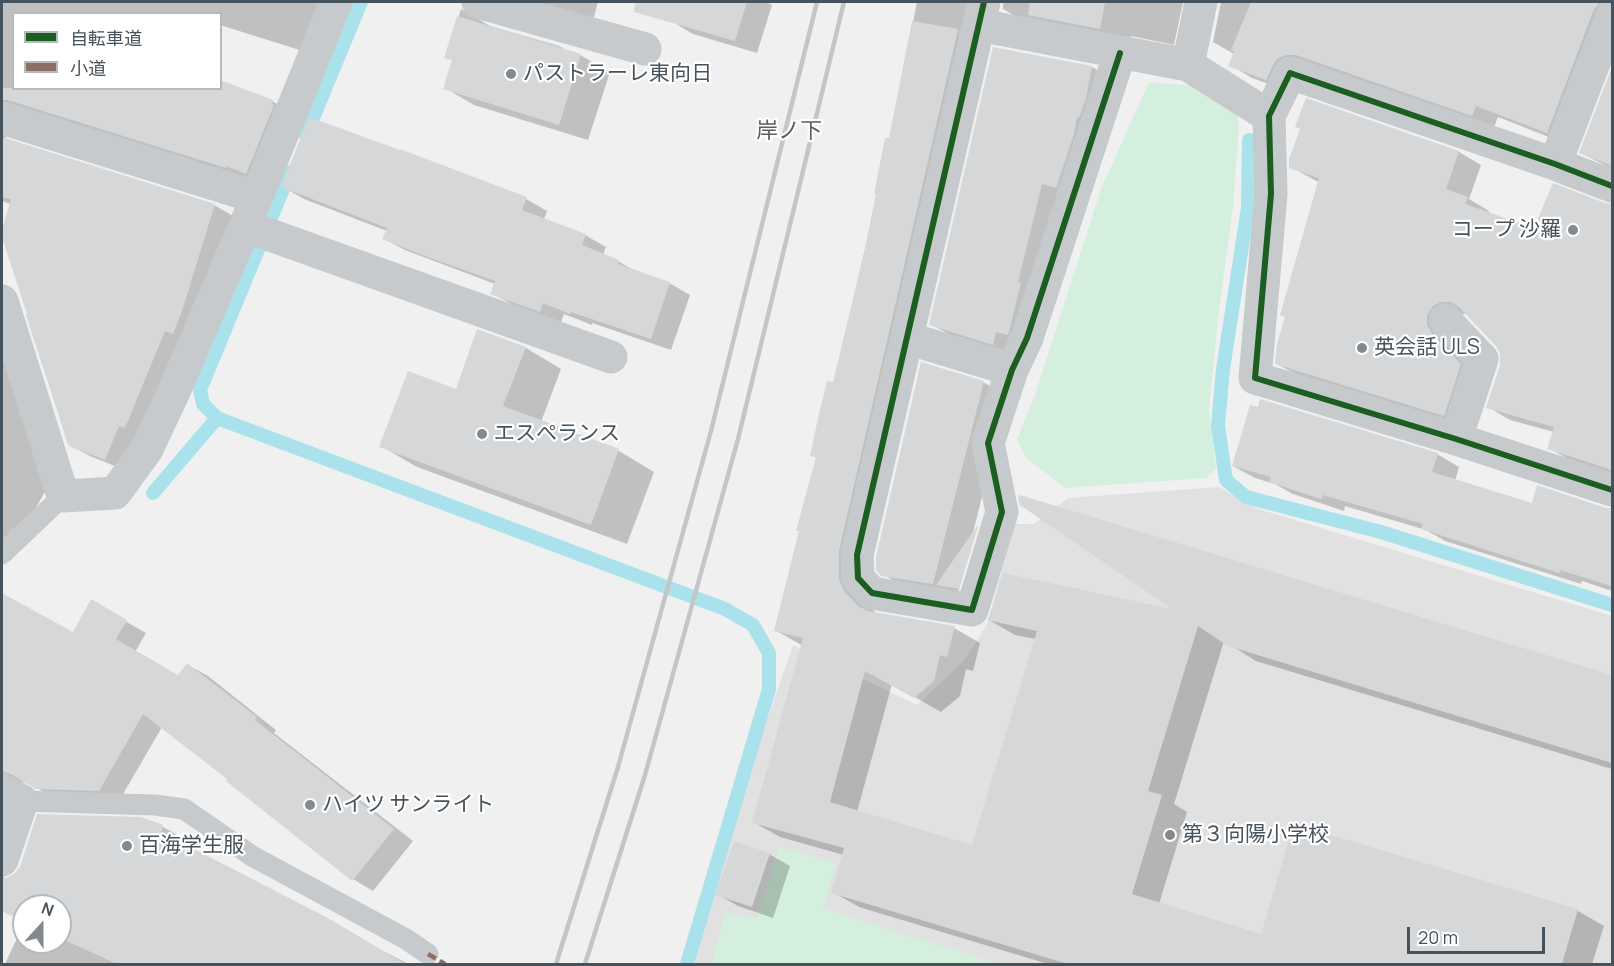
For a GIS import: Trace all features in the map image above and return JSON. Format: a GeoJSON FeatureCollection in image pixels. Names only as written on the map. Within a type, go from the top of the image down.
{"type":"FeatureCollection","features":[{"type":"Feature","properties":{"kind":"street"},"geometry":{"type":"LineString","coordinates":[[2,301],[63,496],[115,493],[147,449],[184,368],[336,2]]}},
{"type":"Feature","properties":{"kind":"street"},"geometry":{"type":"LineString","coordinates":[[478,2],[645,49]]}},
{"type":"Feature","properties":{"kind":"street"},"geometry":{"type":"LineString","coordinates":[[1188,65],[1201,2]]}},
{"type":"Feature","properties":{"kind":"street"},"geometry":{"type":"LineString","coordinates":[[1120,53],[1027,338],[1012,370],[988,443],[1002,512],[972,610],[872,593],[858,578],[857,555],[981,13],[1120,53],[1188,65],[1269,116]]}},
{"type":"Feature","properties":{"kind":"street"},"geometry":{"type":"LineString","coordinates":[[1555,164],[1612,16]]}},
{"type":"Feature","properties":{"kind":"street"},"geometry":{"type":"LineString","coordinates":[[1612,186],[1555,164],[1290,73],[1269,116],[1271,194],[1255,378],[1456,439],[1612,490]]}},
{"type":"Feature","properties":{"kind":"street"},"geometry":{"type":"LineString","coordinates":[[2,118],[250,211],[611,357]]}},
{"type":"Feature","properties":{"kind":"street"},"geometry":{"type":"LineString","coordinates":[[1445,320],[1482,358],[1456,439]]}},
{"type":"Feature","properties":{"kind":"street"},"geometry":{"type":"LineString","coordinates":[[907,338],[1012,370]]}},
{"type":"Feature","properties":{"kind":"street"},"geometry":{"type":"LineString","coordinates":[[2,860],[12,796]]}},
{"type":"Feature","properties":{"kind":"lane"},"geometry":{"type":"LineString","coordinates":[[2,552],[63,496]]}},
{"type":"Feature","properties":{"kind":"lane"},"geometry":{"type":"LineString","coordinates":[[12,796],[155,805],[183,809],[252,856],[406,939],[428,954]]}},
{"type":"Feature","properties":{"kind":"shaded area","name":"第３向陽小学校"},"geometry":{"type":"Polygon","coordinates":[[[1219,487],[1255,508],[1612,616],[1612,964],[683,964],[793,645],[917,705],[965,660],[987,624],[1014,524],[1034,524],[1068,498],[1219,487]]]}},
{"type":"Feature","properties":{"kind":"green space"},"geometry":{"type":"Polygon","coordinates":[[[1149,82],[1217,88],[1236,106],[1239,127],[1233,207],[1209,409],[1216,469],[1206,478],[1065,488],[1026,458],[1017,440],[1035,395],[1101,189],[1149,82]]]}},
{"type":"Feature","properties":{"kind":"green space"},"geometry":{"type":"Polygon","coordinates":[[[779,847],[836,863],[823,908],[998,964],[711,964],[726,912],[757,918],[779,847]]]}},
{"type":"Feature","properties":{"kind":"building"},"geometry":{"type":"Polygon","coordinates":[[[635,2],[747,2],[735,41],[634,12],[635,2]]]}},
{"type":"Feature","properties":{"kind":"building"},"geometry":{"type":"Polygon","coordinates":[[[1030,2],[1105,2],[1100,29],[1028,15],[1030,2]]]}},
{"type":"Feature","properties":{"kind":"building"},"geometry":{"type":"Polygon","coordinates":[[[1251,2],[1600,2],[1594,9],[1547,133],[1476,106],[1472,116],[1296,55],[1278,58],[1266,80],[1228,66],[1234,51],[1231,50],[1251,2]]]}},
{"type":"Feature","properties":{"kind":"building","name":"パストラーレ東向日"},"geometry":{"type":"Polygon","coordinates":[[[457,16],[581,54],[559,125],[443,89],[452,60],[444,58],[457,16]]]}},
{"type":"Feature","properties":{"kind":"building"},"geometry":{"type":"Polygon","coordinates":[[[912,21],[958,29],[839,551],[839,579],[844,591],[858,606],[868,611],[955,626],[947,657],[940,655],[934,681],[914,698],[865,671],[830,802],[972,845],[1037,631],[987,620],[1003,573],[1172,609],[1020,505],[1018,498],[1020,495],[1612,675],[1612,763],[1228,646],[1198,626],[1148,791],[1162,795],[1132,894],[1261,934],[1294,824],[1578,909],[1562,964],[1068,964],[831,893],[844,848],[752,823],[803,638],[774,631],[799,531],[796,531],[816,457],[810,456],[818,418],[827,381],[833,382],[864,253],[885,138],[889,138],[912,21]]]}},
{"type":"Feature","properties":{"kind":"building"},"geometry":{"type":"Polygon","coordinates":[[[993,47],[1092,66],[1086,98],[1079,118],[1077,117],[1073,137],[1056,188],[1042,184],[1018,282],[1021,282],[1008,335],[996,332],[993,345],[929,325],[993,47]]]}},
{"type":"Feature","properties":{"kind":"building"},"geometry":{"type":"Polygon","coordinates":[[[1612,67],[1612,166],[1579,153],[1612,67]]]}},
{"type":"Feature","properties":{"kind":"building"},"geometry":{"type":"Polygon","coordinates":[[[222,81],[273,100],[274,105],[246,174],[226,166],[226,168],[2,100],[2,88],[12,88],[12,90],[222,90],[222,81]]]}},
{"type":"Feature","properties":{"kind":"building"},"geometry":{"type":"Polygon","coordinates":[[[1306,98],[1459,151],[1446,189],[1468,197],[1465,204],[1534,228],[1553,183],[1612,204],[1612,470],[1547,449],[1554,427],[1486,408],[1500,365],[1500,354],[1496,346],[1459,307],[1451,302],[1441,302],[1433,306],[1427,315],[1427,325],[1431,332],[1461,364],[1444,416],[1275,364],[1277,344],[1285,317],[1280,315],[1319,178],[1289,168],[1289,159],[1300,129],[1295,127],[1306,98]]]}},
{"type":"Feature","properties":{"kind":"building"},"geometry":{"type":"Polygon","coordinates":[[[309,117],[527,197],[522,210],[586,234],[582,245],[619,260],[618,264],[670,282],[651,339],[571,312],[570,314],[543,303],[540,312],[490,294],[495,281],[382,239],[387,228],[281,187],[309,117]]]}},
{"type":"Feature","properties":{"kind":"building"},"geometry":{"type":"Polygon","coordinates":[[[2,137],[215,204],[173,334],[165,331],[125,428],[119,426],[105,460],[69,446],[33,337],[2,237],[2,229],[11,199],[2,197],[2,137]]]}},
{"type":"Feature","properties":{"kind":"building","name":"エスぺランス"},"geometry":{"type":"Polygon","coordinates":[[[477,329],[526,347],[503,406],[619,449],[591,525],[379,447],[408,371],[456,389],[477,329]]]}},
{"type":"Feature","properties":{"kind":"building"},"geometry":{"type":"Polygon","coordinates":[[[921,362],[984,381],[933,584],[881,576],[876,570],[876,557],[921,362]]]}},
{"type":"Feature","properties":{"kind":"building"},"geometry":{"type":"Polygon","coordinates":[[[1260,399],[1438,453],[1432,472],[1532,503],[1537,485],[1612,508],[1612,586],[1560,570],[1559,573],[1421,529],[1423,524],[1323,495],[1321,499],[1269,482],[1271,477],[1232,466],[1250,405],[1258,407],[1260,399]]]}},
{"type":"Feature","properties":{"kind":"building"},"geometry":{"type":"Polygon","coordinates":[[[977,526],[959,589],[936,585],[977,526]]]}},
{"type":"Feature","properties":{"kind":"building"},"geometry":{"type":"Polygon","coordinates":[[[2,593],[73,632],[91,599],[127,620],[116,639],[178,675],[187,663],[257,717],[255,720],[394,829],[352,881],[143,714],[99,791],[36,789],[2,771],[2,593]]]}},
{"type":"Feature","properties":{"kind":"building"},"geometry":{"type":"Polygon","coordinates":[[[37,814],[141,817],[163,825],[161,832],[328,918],[405,964],[117,964],[72,943],[72,894],[12,894],[12,916],[2,911],[2,878],[14,874],[20,867],[37,814]]]}},
{"type":"Feature","properties":{"kind":"building"},"geometry":{"type":"Polygon","coordinates":[[[734,841],[770,853],[752,907],[715,895],[734,841]]]}},
{"type":"Feature","properties":{"kind":"waterway"},"geometry":{"type":"LineString","coordinates":[[306,135],[361,2]]}},
{"type":"Feature","properties":{"kind":"waterway"},"geometry":{"type":"LineString","coordinates":[[1249,140],[1248,208],[1223,369],[1218,426],[1226,480],[1246,497],[1381,532],[1612,605]]}},
{"type":"Feature","properties":{"kind":"waterway"},"geometry":{"type":"LineString","coordinates":[[290,172],[200,390],[203,404],[217,418],[725,609],[753,625],[769,653],[769,689],[687,964]]}},
{"type":"Feature","properties":{"kind":"waterway"},"geometry":{"type":"LineString","coordinates":[[153,493],[217,418]]}},
{"type":"Feature","properties":{"kind":"railway"},"geometry":{"type":"LineString","coordinates":[[556,964],[618,767],[711,431],[817,2]]}},
{"type":"Feature","properties":{"kind":"railway"},"geometry":{"type":"LineString","coordinates":[[585,964],[645,775],[738,439],[844,2]]}},
{"type":"Feature","properties":{"kind":"marked path"},"geometry":{"type":"LineString","coordinates":[[428,954],[445,964]]}},
{"type":"Feature","properties":{"kind":"cycle path"},"geometry":{"type":"LineString","coordinates":[[984,2],[857,555],[858,578],[872,593],[972,610],[1002,512],[988,443],[1012,370],[1027,338],[1120,53]]}},
{"type":"Feature","properties":{"kind":"cycle path"},"geometry":{"type":"LineString","coordinates":[[1612,186],[1555,164],[1290,73],[1269,116],[1271,194],[1255,378],[1456,439],[1612,490]]}},
{"type":"Feature","properties":{"kind":"place","name":"パストラーレ東向日"},"geometry":{"type":"Point","coordinates":[511,74]}},
{"type":"Feature","properties":{"kind":"place","name":"コープ 沙羅"},"geometry":{"type":"Point","coordinates":[1573,230]}},
{"type":"Feature","properties":{"kind":"place","name":"英会話 ULS"},"geometry":{"type":"Point","coordinates":[1362,348]}},
{"type":"Feature","properties":{"kind":"place","name":"エスぺランス"},"geometry":{"type":"Point","coordinates":[482,434]}},
{"type":"Feature","properties":{"kind":"place","name":"ハイツ サンライト"},"geometry":{"type":"Point","coordinates":[310,805]}},
{"type":"Feature","properties":{"kind":"place","name":"第３向陽小学校"},"geometry":{"type":"Point","coordinates":[1170,835]}},
{"type":"Feature","properties":{"kind":"place","name":"百海学生服"},"geometry":{"type":"Point","coordinates":[127,846]}},
{"type":"Feature","properties":{"kind":"district","name":"岸ノ下"},"geometry":{"type":"Point","coordinates":[789,132]}}]}
